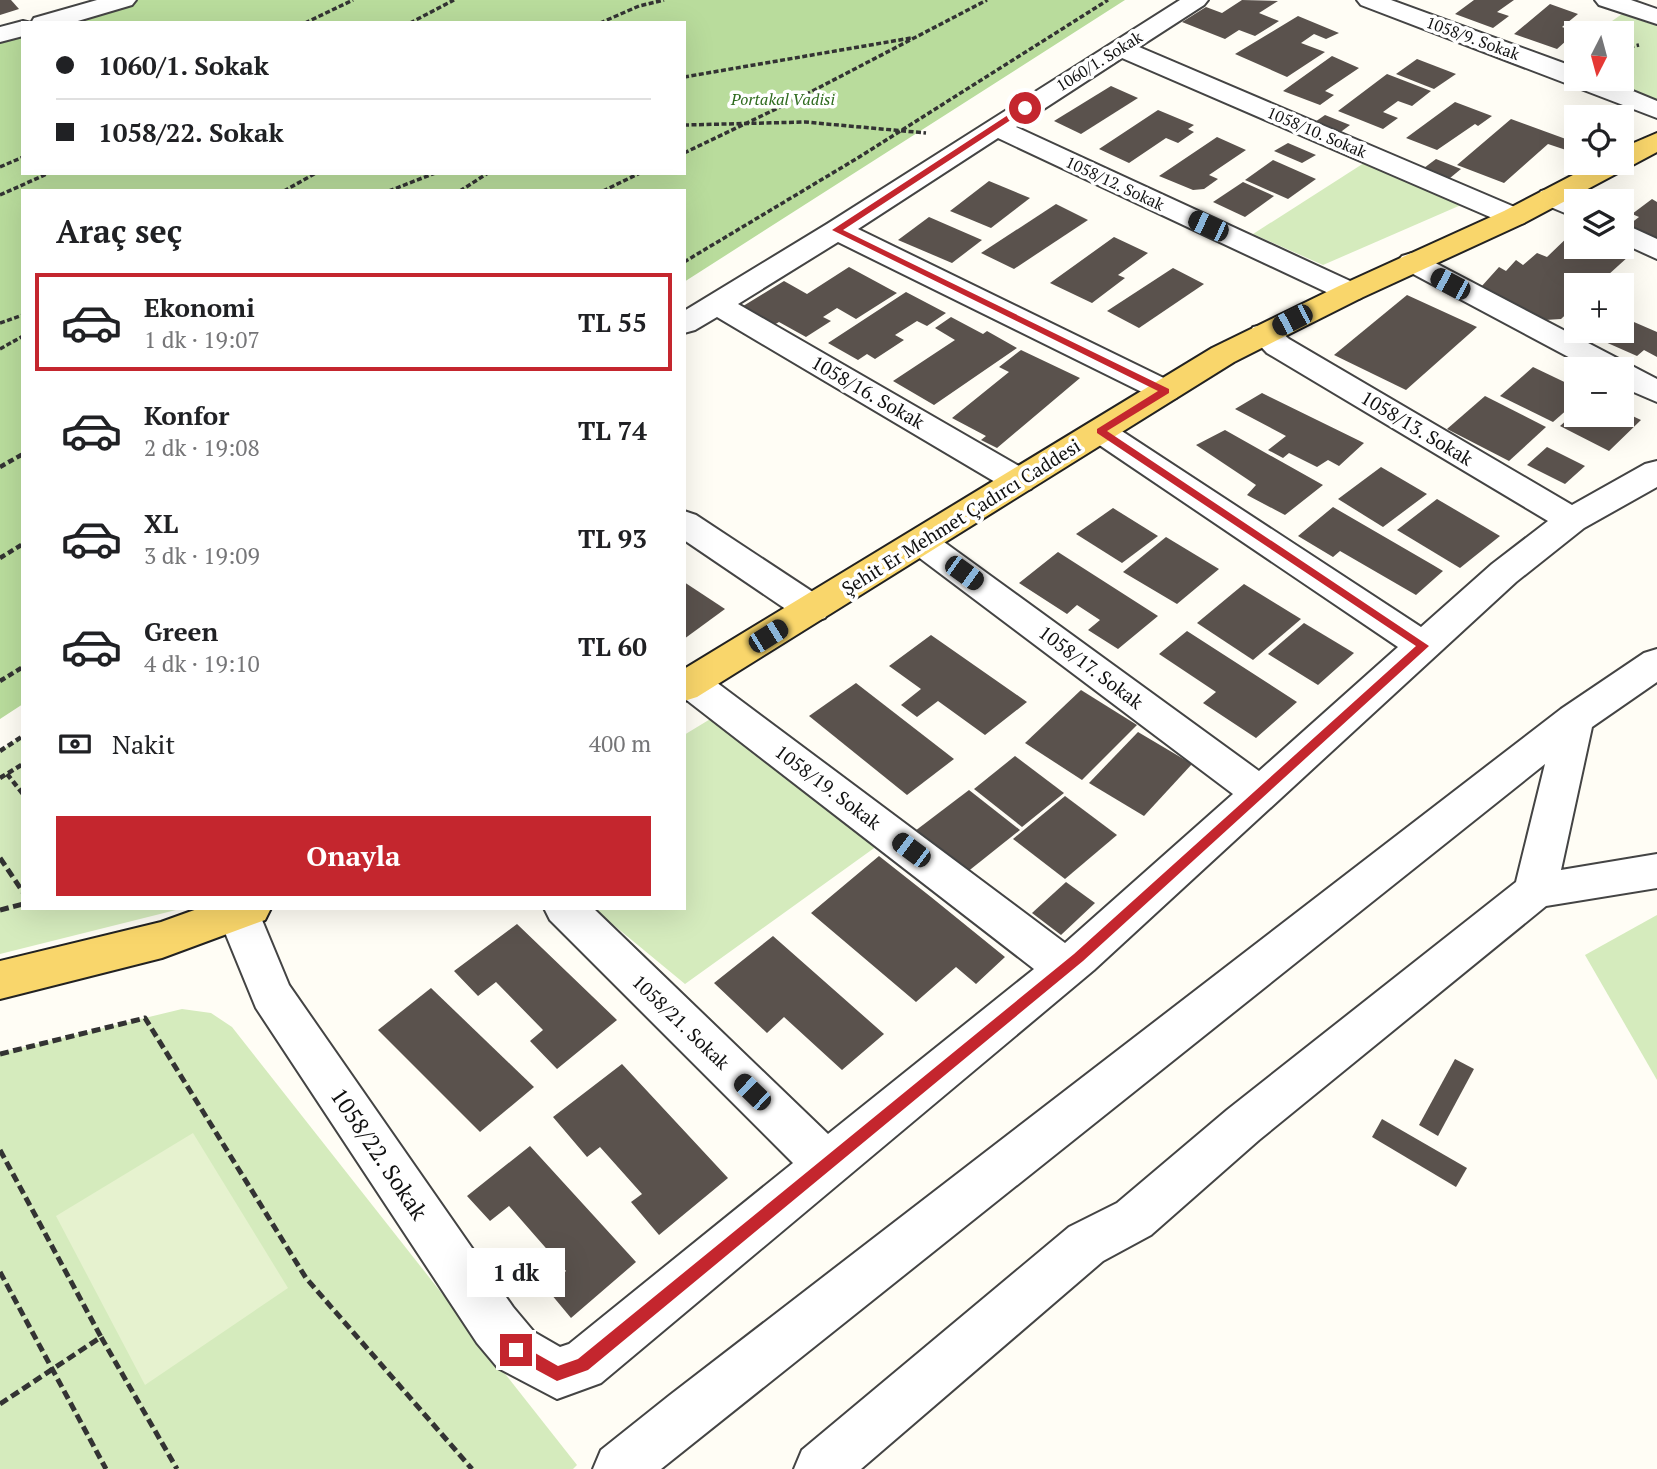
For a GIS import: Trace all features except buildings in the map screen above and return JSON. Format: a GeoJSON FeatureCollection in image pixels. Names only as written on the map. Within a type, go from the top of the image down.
{"type":"FeatureCollection","features":[{"type":"Feature","properties":{"kind":"main road"},"geometry":{"type":"LineString","coordinates":[[1634,153],[1657,141]]}},
{"type":"Feature","properties":{"kind":"main road","name":"Şehit Er Mehmet Çadırcı Caddesi"},"geometry":{"type":"LineString","coordinates":[[1583,189],[1601,175]]}},
{"type":"Feature","properties":{"kind":"main road","name":"Şehit Er Mehmet Çadırcı Caddesi"},"geometry":{"type":"LineString","coordinates":[[687,685],[1223,355],[1412,262],[1514,217],[1564,204]]}},
{"type":"Feature","properties":{"kind":"main road"},"geometry":{"type":"LineString","coordinates":[[0,980],[162,940],[241,910]]}},
{"type":"Feature","properties":{"kind":"street"},"geometry":{"type":"LineString","coordinates":[[50,21],[124,0]]}},
{"type":"Feature","properties":{"kind":"street","name":"1060/1. Sokak"},"geometry":{"type":"LineString","coordinates":[[686,323],[837,230],[1196,0]]}},
{"type":"Feature","properties":{"kind":"street","name":"1058/9. Sokak"},"geometry":{"type":"LineString","coordinates":[[1369,0],[1564,72]]}},
{"type":"Feature","properties":{"kind":"street"},"geometry":{"type":"LineString","coordinates":[[1607,0],[1657,17]]}},
{"type":"Feature","properties":{"kind":"street"},"geometry":{"type":"LineString","coordinates":[[0,35],[21,29]]}},
{"type":"Feature","properties":{"kind":"street","name":"1058/10. Sokak"},"geometry":{"type":"LineString","coordinates":[[1120,48],[1514,217]]}},
{"type":"Feature","properties":{"kind":"street"},"geometry":{"type":"LineString","coordinates":[[1611,91],[1657,110]]}},
{"type":"Feature","properties":{"kind":"street","name":"1058/12. Sokak"},"geometry":{"type":"LineString","coordinates":[[985,133],[1350,292]]}},
{"type":"Feature","properties":{"kind":"street"},"geometry":{"type":"LineString","coordinates":[[837,230],[1165,391]]}},
{"type":"Feature","properties":{"kind":"street"},"geometry":{"type":"LineString","coordinates":[[1634,238],[1657,250]]}},
{"type":"Feature","properties":{"kind":"street"},"geometry":{"type":"LineString","coordinates":[[1412,262],[1591,357]]}},
{"type":"Feature","properties":{"kind":"street","name":"1058/16. Sokak"},"geometry":{"type":"LineString","coordinates":[[717,304],[1019,481]]}},
{"type":"Feature","properties":{"kind":"street","name":"1058/13. Sokak"},"geometry":{"type":"LineString","coordinates":[[1264,334],[1278,345],[1572,520]]}},
{"type":"Feature","properties":{"kind":"street"},"geometry":{"type":"LineString","coordinates":[[1634,380],[1657,392]]}},
{"type":"Feature","properties":{"kind":"street"},"geometry":{"type":"LineString","coordinates":[[1100,431],[1423,646]]}},
{"type":"Feature","properties":{"kind":"street"},"geometry":{"type":"LineString","coordinates":[[827,1166],[1065,968],[1504,573],[1572,520],[1657,472]]}},
{"type":"Feature","properties":{"kind":"street"},"geometry":{"type":"LineString","coordinates":[[686,524],[812,609]]}},
{"type":"Feature","properties":{"kind":"street","name":"1058/17. Sokak"},"geometry":{"type":"LineString","coordinates":[[921,542],[1260,793]]}},
{"type":"Feature","properties":{"kind":"street"},"geometry":{"type":"LineString","coordinates":[[620,1469],[699,1404],[1575,719],[1657,663]]}},
{"type":"Feature","properties":{"kind":"street","name":"1058/19. Sokak"},"geometry":{"type":"LineString","coordinates":[[687,685],[1065,968]]}},
{"type":"Feature","properties":{"kind":"street"},"geometry":{"type":"LineString","coordinates":[[1535,891],[1575,719]]}},
{"type":"Feature","properties":{"kind":"street"},"geometry":{"type":"LineString","coordinates":[[821,1469],[1086,1244],[1134,1219],[1243,1125],[1412,992],[1440,964],[1535,891],[1657,871]]}},
{"type":"Feature","properties":{"kind":"street","name":"1058/22. Sokak"},"geometry":{"type":"LineString","coordinates":[[241,910],[271,995],[495,1325],[516,1350],[557,1373],[583,1365],[827,1166]]}},
{"type":"Feature","properties":{"kind":"street","name":"1058/21. Sokak"},"geometry":{"type":"LineString","coordinates":[[567,910],[827,1166]]}},
{"type":"Feature","properties":{"kind":"path"},"geometry":{"type":"LineString","coordinates":[[309,21],[354,0]]}},
{"type":"Feature","properties":{"kind":"path"},"geometry":{"type":"LineString","coordinates":[[414,21],[454,0]]}},
{"type":"Feature","properties":{"kind":"path"},"geometry":{"type":"LineString","coordinates":[[605,21],[639,6],[664,0]]}},
{"type":"Feature","properties":{"kind":"path"},"geometry":{"type":"LineString","coordinates":[[686,152],[987,0]]}},
{"type":"Feature","properties":{"kind":"path"},"geometry":{"type":"LineString","coordinates":[[686,261],[1108,0]]}},
{"type":"Feature","properties":{"kind":"path"},"geometry":{"type":"LineString","coordinates":[[686,77],[916,37]]}},
{"type":"Feature","properties":{"kind":"path"},"geometry":{"type":"LineString","coordinates":[[686,125],[753,120],[858,123],[901,129],[985,133]]}},
{"type":"Feature","properties":{"kind":"path"},"geometry":{"type":"LineString","coordinates":[[0,167],[21,158]]}},
{"type":"Feature","properties":{"kind":"path"},"geometry":{"type":"LineString","coordinates":[[0,195],[45,175]]}},
{"type":"Feature","properties":{"kind":"path"},"geometry":{"type":"LineString","coordinates":[[288,189],[312,175]]}},
{"type":"Feature","properties":{"kind":"path"},"geometry":{"type":"LineString","coordinates":[[394,189],[430,175]]}},
{"type":"Feature","properties":{"kind":"path"},"geometry":{"type":"LineString","coordinates":[[463,189],[485,175]]}},
{"type":"Feature","properties":{"kind":"path"},"geometry":{"type":"LineString","coordinates":[[607,189],[636,175]]}},
{"type":"Feature","properties":{"kind":"path"},"geometry":{"type":"LineString","coordinates":[[0,323],[21,316]]}},
{"type":"Feature","properties":{"kind":"path"},"geometry":{"type":"LineString","coordinates":[[0,349],[21,338]]}},
{"type":"Feature","properties":{"kind":"path"},"geometry":{"type":"LineString","coordinates":[[0,467],[21,455]]}},
{"type":"Feature","properties":{"kind":"path"},"geometry":{"type":"LineString","coordinates":[[0,558],[21,545]]}},
{"type":"Feature","properties":{"kind":"path"},"geometry":{"type":"LineString","coordinates":[[0,681],[21,668]]}},
{"type":"Feature","properties":{"kind":"path"},"geometry":{"type":"LineString","coordinates":[[0,751],[21,737]]}},
{"type":"Feature","properties":{"kind":"path"},"geometry":{"type":"LineString","coordinates":[[0,779],[21,765]]}},
{"type":"Feature","properties":{"kind":"path"},"geometry":{"type":"LineString","coordinates":[[8,774],[21,791]]}},
{"type":"Feature","properties":{"kind":"path"},"geometry":{"type":"LineString","coordinates":[[0,858],[21,889]]}},
{"type":"Feature","properties":{"kind":"path"},"geometry":{"type":"LineString","coordinates":[[0,910],[21,905]]}},
{"type":"Feature","properties":{"kind":"path"},"geometry":{"type":"LineString","coordinates":[[0,1054],[145,1018],[306,1278],[472,1469]]}},
{"type":"Feature","properties":{"kind":"path"},"geometry":{"type":"LineString","coordinates":[[0,1150],[101,1337],[177,1469]]}},
{"type":"Feature","properties":{"kind":"path"},"geometry":{"type":"LineString","coordinates":[[0,1272],[106,1469]]}},
{"type":"Feature","properties":{"kind":"path"},"geometry":{"type":"LineString","coordinates":[[0,1404],[101,1337]]}},
{"type":"Feature","properties":{"kind":"green space","name":"Portakal Vadisi"},"geometry":{"type":"Polygon","coordinates":[[[115,0],[1125,0],[686,281],[686,189],[21,189],[21,705],[0,719],[0,34],[21,28],[21,175],[686,175],[686,21],[45,21],[115,0]]]}},
{"type":"Feature","properties":{"kind":"green space"},"geometry":{"type":"Polygon","coordinates":[[[1622,14],[1657,26],[1657,100],[1633,91],[1634,21],[1612,21],[1622,14]]]}},
{"type":"Feature","properties":{"kind":"green space"},"geometry":{"type":"Polygon","coordinates":[[[1364,163],[1461,205],[1323,265],[1253,234],[1364,163]]]}},
{"type":"Feature","properties":{"kind":"green space"},"geometry":{"type":"Polygon","coordinates":[[[712,718],[877,846],[685,984],[595,910],[686,910],[686,734],[712,718]]]}},
{"type":"Feature","properties":{"kind":"green space"},"geometry":{"type":"Polygon","coordinates":[[[21,737],[21,910],[176,910],[0,954],[0,751],[21,737]]]}},
{"type":"Feature","properties":{"kind":"green space"},"geometry":{"type":"Polygon","coordinates":[[[1657,915],[1657,1080],[1585,955],[1657,915]]]}},
{"type":"Feature","properties":{"kind":"green space"},"geometry":{"type":"Polygon","coordinates":[[[182,1009],[211,1013],[232,1027],[577,1465],[573,1469],[0,1469],[0,1053],[182,1009]]]}},
{"type":"Feature","properties":{"kind":"green space"},"geometry":{"type":"Polygon","coordinates":[[[193,1133],[288,1288],[145,1385],[56,1216],[193,1133]]]}},
{"type":"Feature","properties":{"kind":"route"},"geometry":{"type":"LineString","coordinates":[[516,1350],[557,1373],[583,1365],[1079,957],[1423,646],[1100,431],[1165,391],[837,230],[1025,108]]}}]}
